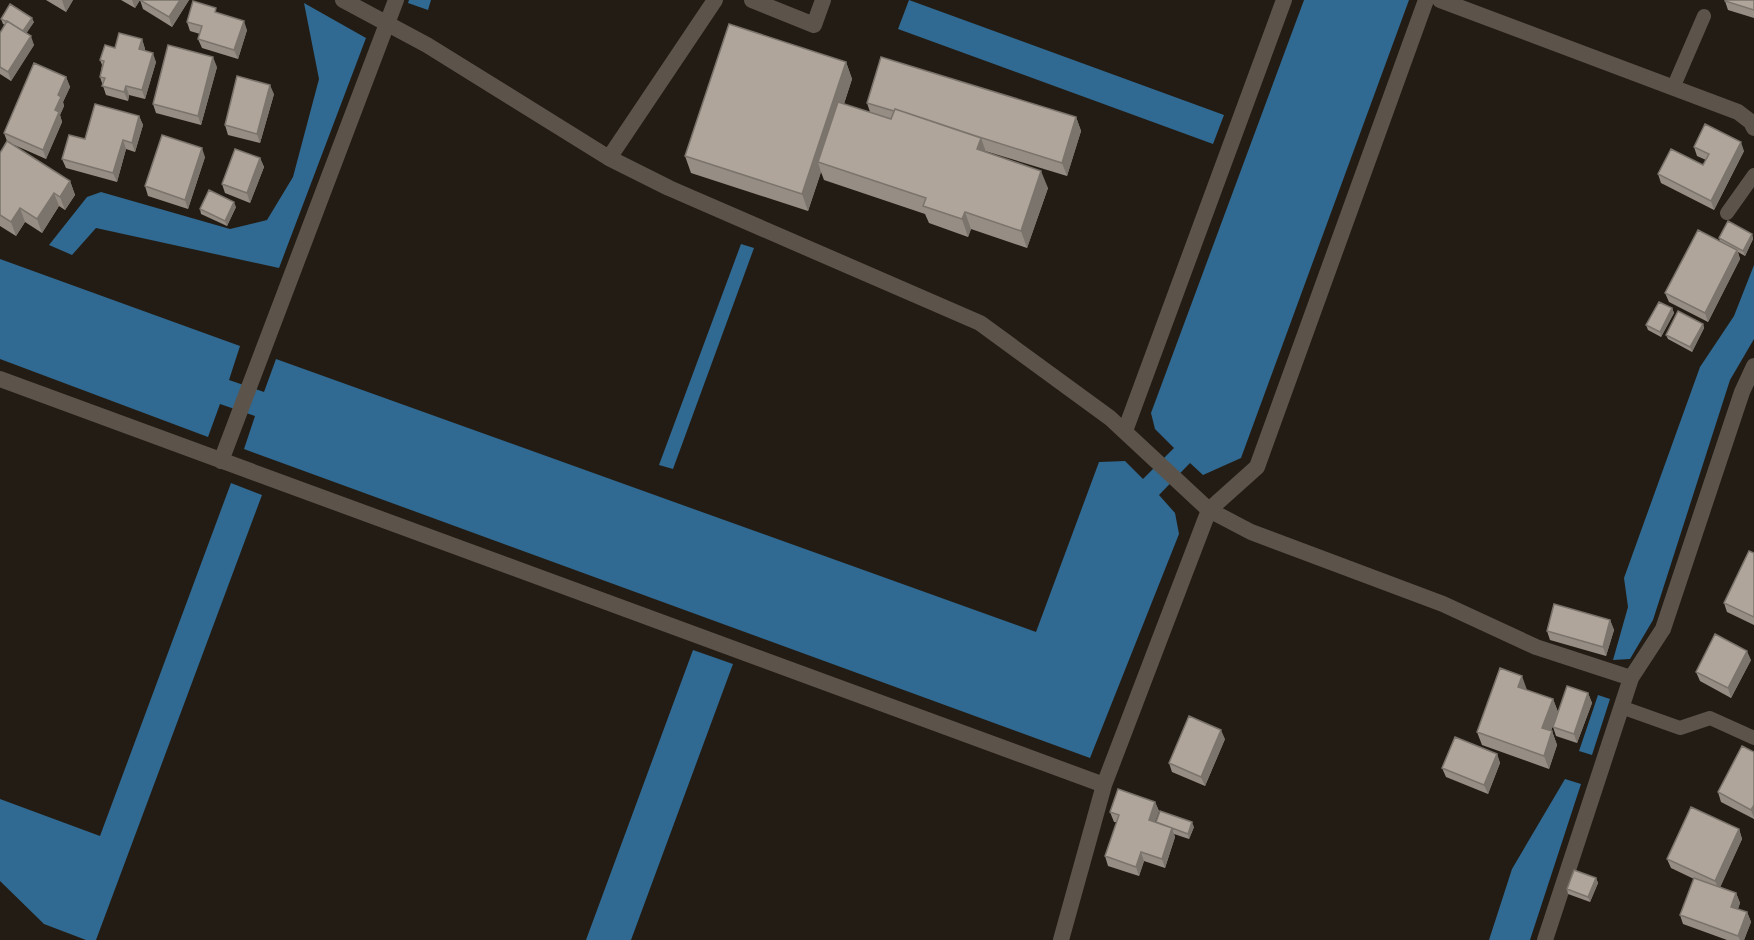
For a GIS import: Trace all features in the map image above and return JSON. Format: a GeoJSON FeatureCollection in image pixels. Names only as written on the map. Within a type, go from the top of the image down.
{"type":"FeatureCollection","features":[{"type":"Feature","properties":{"kind":"street"},"geometry":{"type":"LineString","coordinates":[[343,0],[427,45],[609,158],[669,188],[980,323],[1125,431],[1176,482],[1209,510],[1251,532],[1443,604],[1536,647],[1631,678]]}},
{"type":"Feature","properties":{"kind":"street"},"geometry":{"type":"LineString","coordinates":[[221,462],[396,0]]}},
{"type":"Feature","properties":{"kind":"street"},"geometry":{"type":"LineString","coordinates":[[609,158],[715,0]]}},
{"type":"Feature","properties":{"kind":"street"},"geometry":{"type":"LineString","coordinates":[[752,0],[814,25],[823,0]]}},
{"type":"Feature","properties":{"kind":"street"},"geometry":{"type":"LineString","coordinates":[[1125,431],[1284,0]]}},
{"type":"Feature","properties":{"kind":"street"},"geometry":{"type":"LineString","coordinates":[[1061,940],[1104,785],[1209,510],[1257,467],[1426,0]]}},
{"type":"Feature","properties":{"kind":"street"},"geometry":{"type":"LineString","coordinates":[[1440,0],[1738,112],[1751,122],[1754,128]]}},
{"type":"Feature","properties":{"kind":"street"},"geometry":{"type":"LineString","coordinates":[[1545,940],[1631,678],[1663,628],[1742,392],[1754,366]]}},
{"type":"Feature","properties":{"kind":"street"},"geometry":{"type":"LineString","coordinates":[[0,379],[1104,785]]}},
{"type":"Feature","properties":{"kind":"lane"},"geometry":{"type":"LineString","coordinates":[[1673,88],[1704,16]]}},
{"type":"Feature","properties":{"kind":"lane"},"geometry":{"type":"LineString","coordinates":[[1727,213],[1754,175]]}},
{"type":"Feature","properties":{"kind":"lane"},"geometry":{"type":"LineString","coordinates":[[1621,707],[1680,728],[1710,718],[1754,738]]}},
{"type":"Feature","properties":{"kind":"water"},"geometry":{"type":"Polygon","coordinates":[[[409,0],[431,0],[428,10],[408,3],[409,0]]]}},
{"type":"Feature","properties":{"kind":"water"},"geometry":{"type":"Polygon","coordinates":[[[909,0],[1224,115],[1213,144],[898,29],[909,0]]]}},
{"type":"Feature","properties":{"kind":"water"},"geometry":{"type":"Polygon","coordinates":[[[1304,0],[1409,0],[1241,458],[1203,475],[1190,463],[1159,495],[1175,513],[1179,534],[1090,758],[244,449],[255,416],[220,404],[208,437],[0,359],[0,259],[240,346],[229,380],[264,392],[276,359],[1036,632],[1099,462],[1125,461],[1143,479],[1174,448],[1155,429],[1151,413],[1304,0]]]}},
{"type":"Feature","properties":{"kind":"water"},"geometry":{"type":"Polygon","coordinates":[[[304,3],[366,38],[279,268],[96,228],[72,255],[49,245],[87,197],[101,192],[230,229],[267,220],[293,177],[319,79],[304,3]]]}},
{"type":"Feature","properties":{"kind":"water"},"geometry":{"type":"Polygon","coordinates":[[[741,244],[754,248],[673,469],[659,465],[741,244]]]}},
{"type":"Feature","properties":{"kind":"water"},"geometry":{"type":"Polygon","coordinates":[[[1754,265],[1754,339],[1730,380],[1653,620],[1630,659],[1613,660],[1628,607],[1624,578],[1700,367],[1734,316],[1754,265]]]}},
{"type":"Feature","properties":{"kind":"water"},"geometry":{"type":"Polygon","coordinates":[[[231,483],[262,495],[96,940],[86,940],[44,924],[0,881],[0,799],[100,836],[231,483]]]}},
{"type":"Feature","properties":{"kind":"water"},"geometry":{"type":"Polygon","coordinates":[[[693,650],[733,664],[631,940],[586,940],[693,650]]]}},
{"type":"Feature","properties":{"kind":"water"},"geometry":{"type":"Polygon","coordinates":[[[1598,695],[1610,699],[1592,755],[1579,751],[1598,695]]]}},
{"type":"Feature","properties":{"kind":"water"},"geometry":{"type":"Polygon","coordinates":[[[1565,779],[1581,784],[1530,940],[1489,940],[1512,869],[1565,779]]]}},
{"type":"Feature","properties":{"kind":"building"},"geometry":{"type":"Polygon","coordinates":[[[140,0],[180,0],[169,17],[140,0]]]}},
{"type":"Feature","properties":{"kind":"building"},"geometry":{"type":"Polygon","coordinates":[[[1754,0],[1754,10],[1725,1],[1754,0]]]}},
{"type":"Feature","properties":{"kind":"building"},"geometry":{"type":"Polygon","coordinates":[[[193,1],[216,8],[215,12],[244,21],[234,50],[198,39],[202,26],[187,22],[193,1]]]}},
{"type":"Feature","properties":{"kind":"building"},"geometry":{"type":"Polygon","coordinates":[[[10,4],[32,18],[23,31],[1,19],[10,4]]]}},
{"type":"Feature","properties":{"kind":"building"},"geometry":{"type":"Polygon","coordinates":[[[7,21],[31,36],[8,72],[0,67],[0,33],[7,21]]]}},
{"type":"Feature","properties":{"kind":"building"},"geometry":{"type":"Polygon","coordinates":[[[729,24],[846,62],[802,194],[685,156],[729,24]]]}},
{"type":"Feature","properties":{"kind":"building"},"geometry":{"type":"Polygon","coordinates":[[[119,33],[142,39],[139,49],[153,53],[142,90],[126,86],[124,92],[102,86],[105,78],[100,77],[104,61],[100,60],[105,45],[115,48],[119,33]]]}},
{"type":"Feature","properties":{"kind":"building"},"geometry":{"type":"Polygon","coordinates":[[[168,45],[213,57],[198,116],[153,104],[168,45]]]}},
{"type":"Feature","properties":{"kind":"building"},"geometry":{"type":"Polygon","coordinates":[[[881,57],[1076,117],[1062,163],[895,109],[894,111],[867,103],[881,57]]]}},
{"type":"Feature","properties":{"kind":"building"},"geometry":{"type":"Polygon","coordinates":[[[34,63],[66,77],[58,95],[61,97],[55,110],[59,112],[43,150],[4,133],[34,63]]]}},
{"type":"Feature","properties":{"kind":"building"},"geometry":{"type":"Polygon","coordinates":[[[237,76],[270,85],[257,134],[225,125],[237,76]]]}},
{"type":"Feature","properties":{"kind":"building"},"geometry":{"type":"Polygon","coordinates":[[[838,102],[891,119],[895,109],[981,138],[977,149],[1041,171],[1021,231],[965,212],[962,219],[923,206],[926,198],[818,162],[838,102]]]}},
{"type":"Feature","properties":{"kind":"building"},"geometry":{"type":"Polygon","coordinates":[[[95,104],[139,116],[132,143],[123,140],[113,173],[62,159],[69,135],[85,139],[95,104]]]}},
{"type":"Feature","properties":{"kind":"building"},"geometry":{"type":"Polygon","coordinates":[[[1705,124],[1741,142],[1711,201],[1658,174],[1671,149],[1703,165],[1709,154],[1694,147],[1705,124]]]}},
{"type":"Feature","properties":{"kind":"building"},"geometry":{"type":"Polygon","coordinates":[[[162,135],[202,148],[185,200],[145,186],[162,135]]]}},
{"type":"Feature","properties":{"kind":"building"},"geometry":{"type":"Polygon","coordinates":[[[7,141],[70,181],[60,197],[54,193],[37,219],[20,208],[11,222],[0,215],[0,153],[7,141]]]}},
{"type":"Feature","properties":{"kind":"building"},"geometry":{"type":"Polygon","coordinates":[[[235,149],[260,158],[247,193],[222,184],[235,149]]]}},
{"type":"Feature","properties":{"kind":"building"},"geometry":{"type":"Polygon","coordinates":[[[209,190],[234,202],[225,221],[200,209],[209,190]]]}},
{"type":"Feature","properties":{"kind":"building"},"geometry":{"type":"Polygon","coordinates":[[[1728,221],[1752,234],[1743,251],[1719,238],[1728,221]]]}},
{"type":"Feature","properties":{"kind":"building"},"geometry":{"type":"Polygon","coordinates":[[[1698,230],[1737,250],[1705,313],[1665,293],[1698,230]]]}},
{"type":"Feature","properties":{"kind":"building"},"geometry":{"type":"Polygon","coordinates":[[[1659,302],[1672,308],[1660,332],[1646,325],[1659,302]]]}},
{"type":"Feature","properties":{"kind":"building"},"geometry":{"type":"Polygon","coordinates":[[[1678,311],[1703,324],[1690,347],[1666,335],[1678,311]]]}},
{"type":"Feature","properties":{"kind":"building"},"geometry":{"type":"Polygon","coordinates":[[[1749,551],[1754,553],[1754,617],[1724,603],[1749,551]]]}},
{"type":"Feature","properties":{"kind":"building"},"geometry":{"type":"Polygon","coordinates":[[[1554,604],[1610,620],[1603,647],[1547,631],[1554,604]]]}},
{"type":"Feature","properties":{"kind":"building"},"geometry":{"type":"Polygon","coordinates":[[[1715,634],[1747,651],[1728,688],[1696,672],[1715,634]]]}},
{"type":"Feature","properties":{"kind":"building"},"geometry":{"type":"Polygon","coordinates":[[[1500,668],[1522,676],[1518,687],[1553,699],[1542,728],[1552,731],[1544,756],[1477,732],[1500,668]]]}},
{"type":"Feature","properties":{"kind":"building"},"geometry":{"type":"Polygon","coordinates":[[[1567,686],[1588,693],[1574,734],[1553,727],[1567,686]]]}},
{"type":"Feature","properties":{"kind":"building"},"geometry":{"type":"Polygon","coordinates":[[[1189,716],[1221,730],[1201,777],[1169,763],[1189,716]]]}},
{"type":"Feature","properties":{"kind":"building"},"geometry":{"type":"Polygon","coordinates":[[[1455,737],[1497,754],[1484,785],[1442,768],[1455,737]]]}},
{"type":"Feature","properties":{"kind":"building"},"geometry":{"type":"Polygon","coordinates":[[[1742,746],[1754,752],[1754,805],[1751,810],[1718,792],[1742,746]]]}},
{"type":"Feature","properties":{"kind":"building"},"geometry":{"type":"Polygon","coordinates":[[[1118,789],[1155,802],[1149,820],[1172,828],[1162,859],[1141,852],[1136,867],[1105,856],[1119,815],[1110,812],[1118,789]]]}},
{"type":"Feature","properties":{"kind":"building"},"geometry":{"type":"Polygon","coordinates":[[[1691,807],[1739,829],[1715,881],[1667,859],[1691,807]]]}},
{"type":"Feature","properties":{"kind":"building"},"geometry":{"type":"Polygon","coordinates":[[[1160,811],[1192,822],[1188,834],[1156,822],[1160,811]]]}},
{"type":"Feature","properties":{"kind":"building"},"geometry":{"type":"Polygon","coordinates":[[[1574,870],[1596,878],[1588,897],[1567,889],[1574,870]]]}},
{"type":"Feature","properties":{"kind":"building"},"geometry":{"type":"Polygon","coordinates":[[[1694,878],[1736,893],[1731,907],[1747,912],[1738,936],[1680,915],[1694,878]]]}}]}
